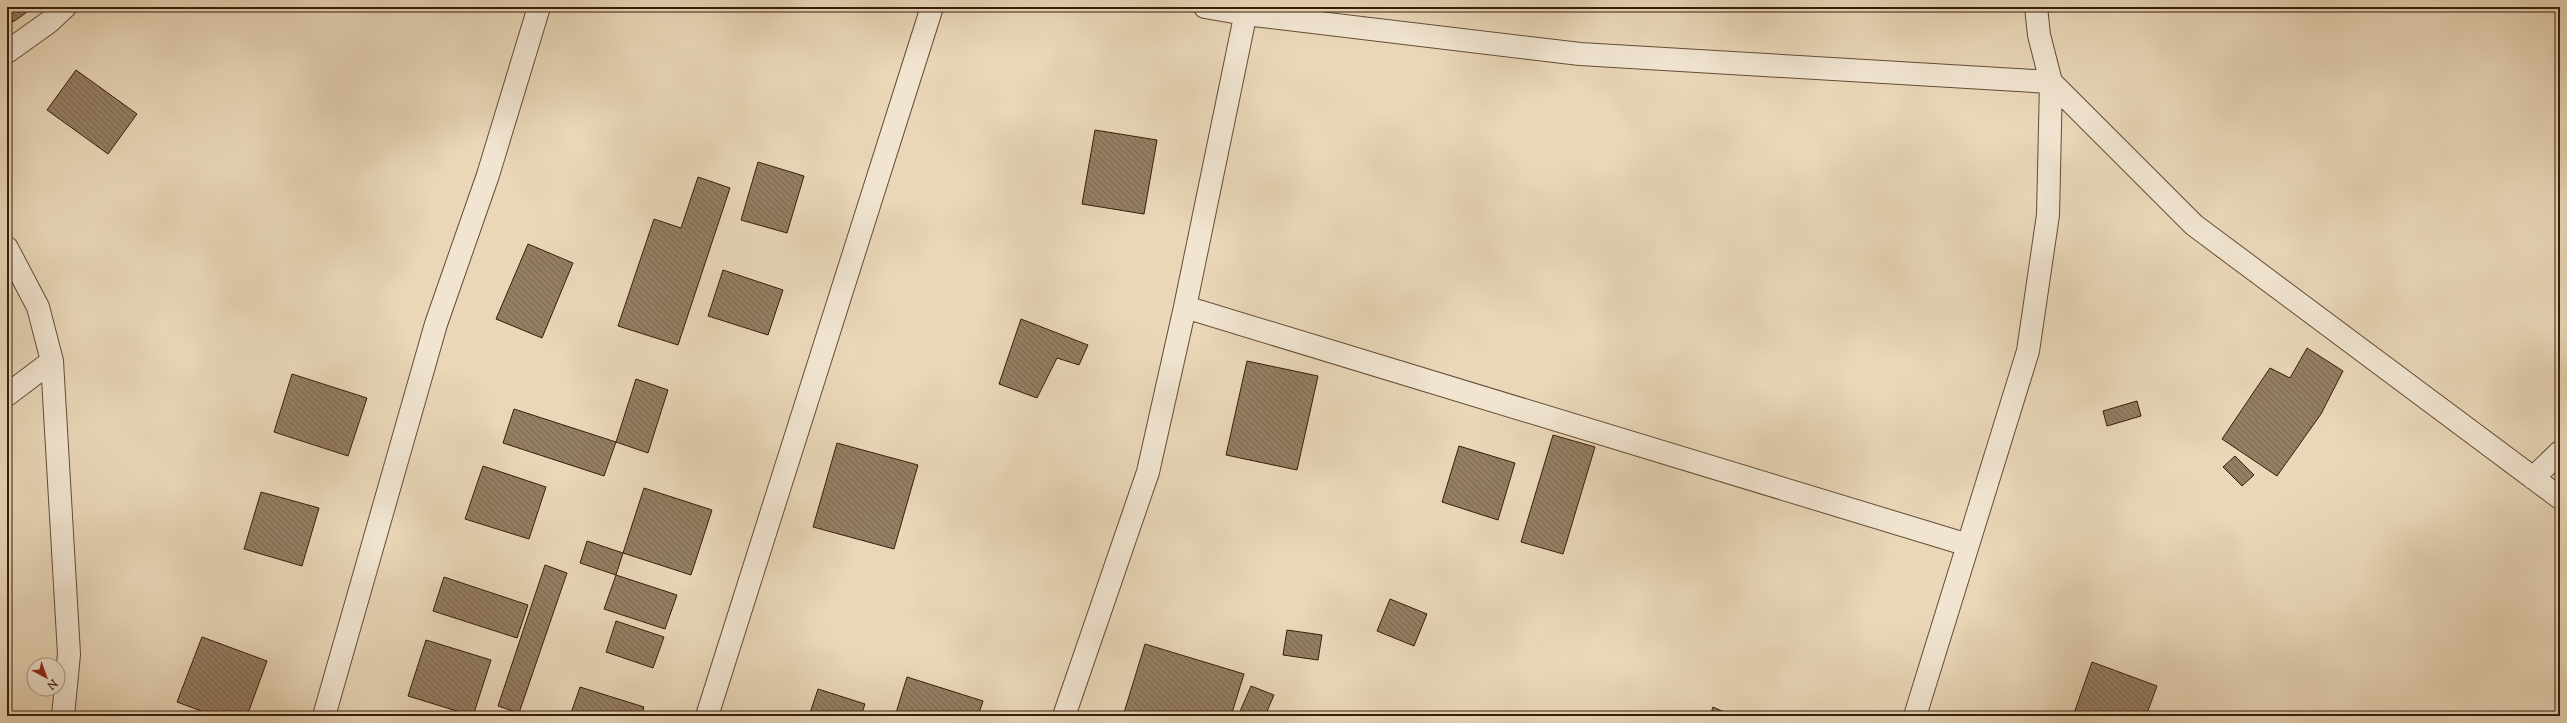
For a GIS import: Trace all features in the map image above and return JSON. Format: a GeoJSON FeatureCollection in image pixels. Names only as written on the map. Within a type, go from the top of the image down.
{"type":"FeatureCollection","features":[{"type":"Feature","properties":{"kind":"street"},"geometry":{"type":"LineString","coordinates":[[7,52],[49,22],[65,7]]}},
{"type":"Feature","properties":{"kind":"street"},"geometry":{"type":"LineString","coordinates":[[324,716],[436,324],[488,175],[539,7]]}},
{"type":"Feature","properties":{"kind":"street"},"geometry":{"type":"LineString","coordinates":[[707,716],[932,7]]}},
{"type":"Feature","properties":{"kind":"street"},"geometry":{"type":"LineString","coordinates":[[1205,7],[1580,54],[2051,82],[2194,225],[2560,498]]}},
{"type":"Feature","properties":{"kind":"street"},"geometry":{"type":"LineString","coordinates":[[1915,716],[2028,351],[2048,215],[2051,82],[2039,35],[2036,7]]}},
{"type":"Feature","properties":{"kind":"street"},"geometry":{"type":"LineString","coordinates":[[1064,716],[1148,472],[1186,307],[1246,11]]}},
{"type":"Feature","properties":{"kind":"street"},"geometry":{"type":"LineString","coordinates":[[7,248],[38,307],[52,361],[68,654],[63,716]]}},
{"type":"Feature","properties":{"kind":"street"},"geometry":{"type":"LineString","coordinates":[[1186,307],[1968,545]]}},
{"type":"Feature","properties":{"kind":"street"},"geometry":{"type":"LineString","coordinates":[[7,395],[52,361]]}},
{"type":"Feature","properties":{"kind":"street"},"geometry":{"type":"LineString","coordinates":[[2533,478],[2560,452]]}},
{"type":"Feature","properties":{"kind":"building"},"geometry":{"type":"Polygon","coordinates":[[[14,7],[23,7],[27,12],[13,22],[7,12],[14,7]]]}},
{"type":"Feature","properties":{"kind":"building"},"geometry":{"type":"Polygon","coordinates":[[[76,70],[137,114],[108,154],[47,110],[76,70]]]}},
{"type":"Feature","properties":{"kind":"building"},"geometry":{"type":"Polygon","coordinates":[[[1095,130],[1157,140],[1144,214],[1082,204],[1095,130]]]}},
{"type":"Feature","properties":{"kind":"building"},"geometry":{"type":"Polygon","coordinates":[[[758,162],[804,176],[787,233],[741,220],[758,162]]]}},
{"type":"Feature","properties":{"kind":"building"},"geometry":{"type":"Polygon","coordinates":[[[698,177],[730,188],[678,345],[618,326],[654,219],[681,228],[698,177]]]}},
{"type":"Feature","properties":{"kind":"building"},"geometry":{"type":"Polygon","coordinates":[[[528,244],[573,263],[542,338],[496,319],[528,244]]]}},
{"type":"Feature","properties":{"kind":"building"},"geometry":{"type":"Polygon","coordinates":[[[723,270],[783,290],[768,335],[708,316],[723,270]]]}},
{"type":"Feature","properties":{"kind":"building"},"geometry":{"type":"Polygon","coordinates":[[[1021,319],[1088,345],[1079,365],[1057,358],[1037,398],[999,384],[1021,319]]]}},
{"type":"Feature","properties":{"kind":"building"},"geometry":{"type":"Polygon","coordinates":[[[2307,348],[2343,371],[2321,414],[2277,476],[2222,439],[2270,368],[2290,378],[2307,348]]]}},
{"type":"Feature","properties":{"kind":"building"},"geometry":{"type":"Polygon","coordinates":[[[1247,361],[1318,376],[1297,470],[1226,455],[1247,361]]]}},
{"type":"Feature","properties":{"kind":"building"},"geometry":{"type":"Polygon","coordinates":[[[292,374],[367,398],[348,456],[274,432],[292,374]]]}},
{"type":"Feature","properties":{"kind":"building"},"geometry":{"type":"Polygon","coordinates":[[[636,379],[668,390],[648,453],[616,442],[636,379]]]}},
{"type":"Feature","properties":{"kind":"building"},"geometry":{"type":"Polygon","coordinates":[[[2137,401],[2141,416],[2107,426],[2103,411],[2137,401]]]}},
{"type":"Feature","properties":{"kind":"building"},"geometry":{"type":"Polygon","coordinates":[[[514,409],[616,442],[604,476],[503,443],[514,409]]]}},
{"type":"Feature","properties":{"kind":"building"},"geometry":{"type":"Polygon","coordinates":[[[1553,435],[1595,447],[1563,554],[1521,542],[1553,435]]]}},
{"type":"Feature","properties":{"kind":"building"},"geometry":{"type":"Polygon","coordinates":[[[837,443],[918,465],[894,549],[813,527],[837,443]]]}},
{"type":"Feature","properties":{"kind":"building"},"geometry":{"type":"Polygon","coordinates":[[[1459,446],[1515,463],[1498,520],[1442,502],[1459,446]]]}},
{"type":"Feature","properties":{"kind":"building"},"geometry":{"type":"Polygon","coordinates":[[[2235,456],[2254,475],[2242,486],[2223,467],[2235,456]]]}},
{"type":"Feature","properties":{"kind":"building"},"geometry":{"type":"Polygon","coordinates":[[[483,466],[546,487],[529,539],[465,519],[483,466]]]}},
{"type":"Feature","properties":{"kind":"building"},"geometry":{"type":"Polygon","coordinates":[[[644,488],[712,510],[691,575],[623,553],[644,488]]]}},
{"type":"Feature","properties":{"kind":"building"},"geometry":{"type":"Polygon","coordinates":[[[261,492],[319,508],[302,566],[244,549],[261,492]]]}},
{"type":"Feature","properties":{"kind":"building"},"geometry":{"type":"Polygon","coordinates":[[[587,541],[623,553],[616,575],[580,563],[587,541]]]}},
{"type":"Feature","properties":{"kind":"building"},"geometry":{"type":"Polygon","coordinates":[[[545,565],[567,573],[519,713],[498,706],[545,565]]]}},
{"type":"Feature","properties":{"kind":"building"},"geometry":{"type":"Polygon","coordinates":[[[616,575],[677,595],[665,629],[604,609],[616,575]]]}},
{"type":"Feature","properties":{"kind":"building"},"geometry":{"type":"Polygon","coordinates":[[[444,577],[528,605],[517,638],[433,611],[444,577]]]}},
{"type":"Feature","properties":{"kind":"building"},"geometry":{"type":"Polygon","coordinates":[[[1390,599],[1427,614],[1414,646],[1377,631],[1390,599]]]}},
{"type":"Feature","properties":{"kind":"building"},"geometry":{"type":"Polygon","coordinates":[[[616,621],[664,637],[653,668],[606,652],[616,621]]]}},
{"type":"Feature","properties":{"kind":"building"},"geometry":{"type":"Polygon","coordinates":[[[1287,630],[1322,635],[1318,660],[1283,655],[1287,630]]]}},
{"type":"Feature","properties":{"kind":"building"},"geometry":{"type":"Polygon","coordinates":[[[202,637],[267,661],[247,716],[215,716],[177,702],[202,637]]]}},
{"type":"Feature","properties":{"kind":"building"},"geometry":{"type":"Polygon","coordinates":[[[426,640],[491,660],[473,716],[408,696],[426,640]]]}},
{"type":"Feature","properties":{"kind":"building"},"geometry":{"type":"Polygon","coordinates":[[[1145,644],[1244,674],[1231,716],[1123,716],[1145,644]]]}},
{"type":"Feature","properties":{"kind":"building"},"geometry":{"type":"Polygon","coordinates":[[[2092,662],[2157,686],[2146,716],[2073,716],[2092,662]]]}},
{"type":"Feature","properties":{"kind":"building"},"geometry":{"type":"Polygon","coordinates":[[[907,677],[983,701],[978,716],[895,716],[907,677]]]}},
{"type":"Feature","properties":{"kind":"building"},"geometry":{"type":"Polygon","coordinates":[[[1251,686],[1274,695],[1265,716],[1238,716],[1251,686]]]}},
{"type":"Feature","properties":{"kind":"building"},"geometry":{"type":"Polygon","coordinates":[[[580,687],[644,707],[641,716],[570,716],[580,687]]]}},
{"type":"Feature","properties":{"kind":"building"},"geometry":{"type":"Polygon","coordinates":[[[818,689],[865,704],[861,716],[809,716],[818,689]]]}},
{"type":"Feature","properties":{"kind":"building"},"geometry":{"type":"Polygon","coordinates":[[[1713,707],[1733,716],[1710,716],[1713,707]]]}}]}
